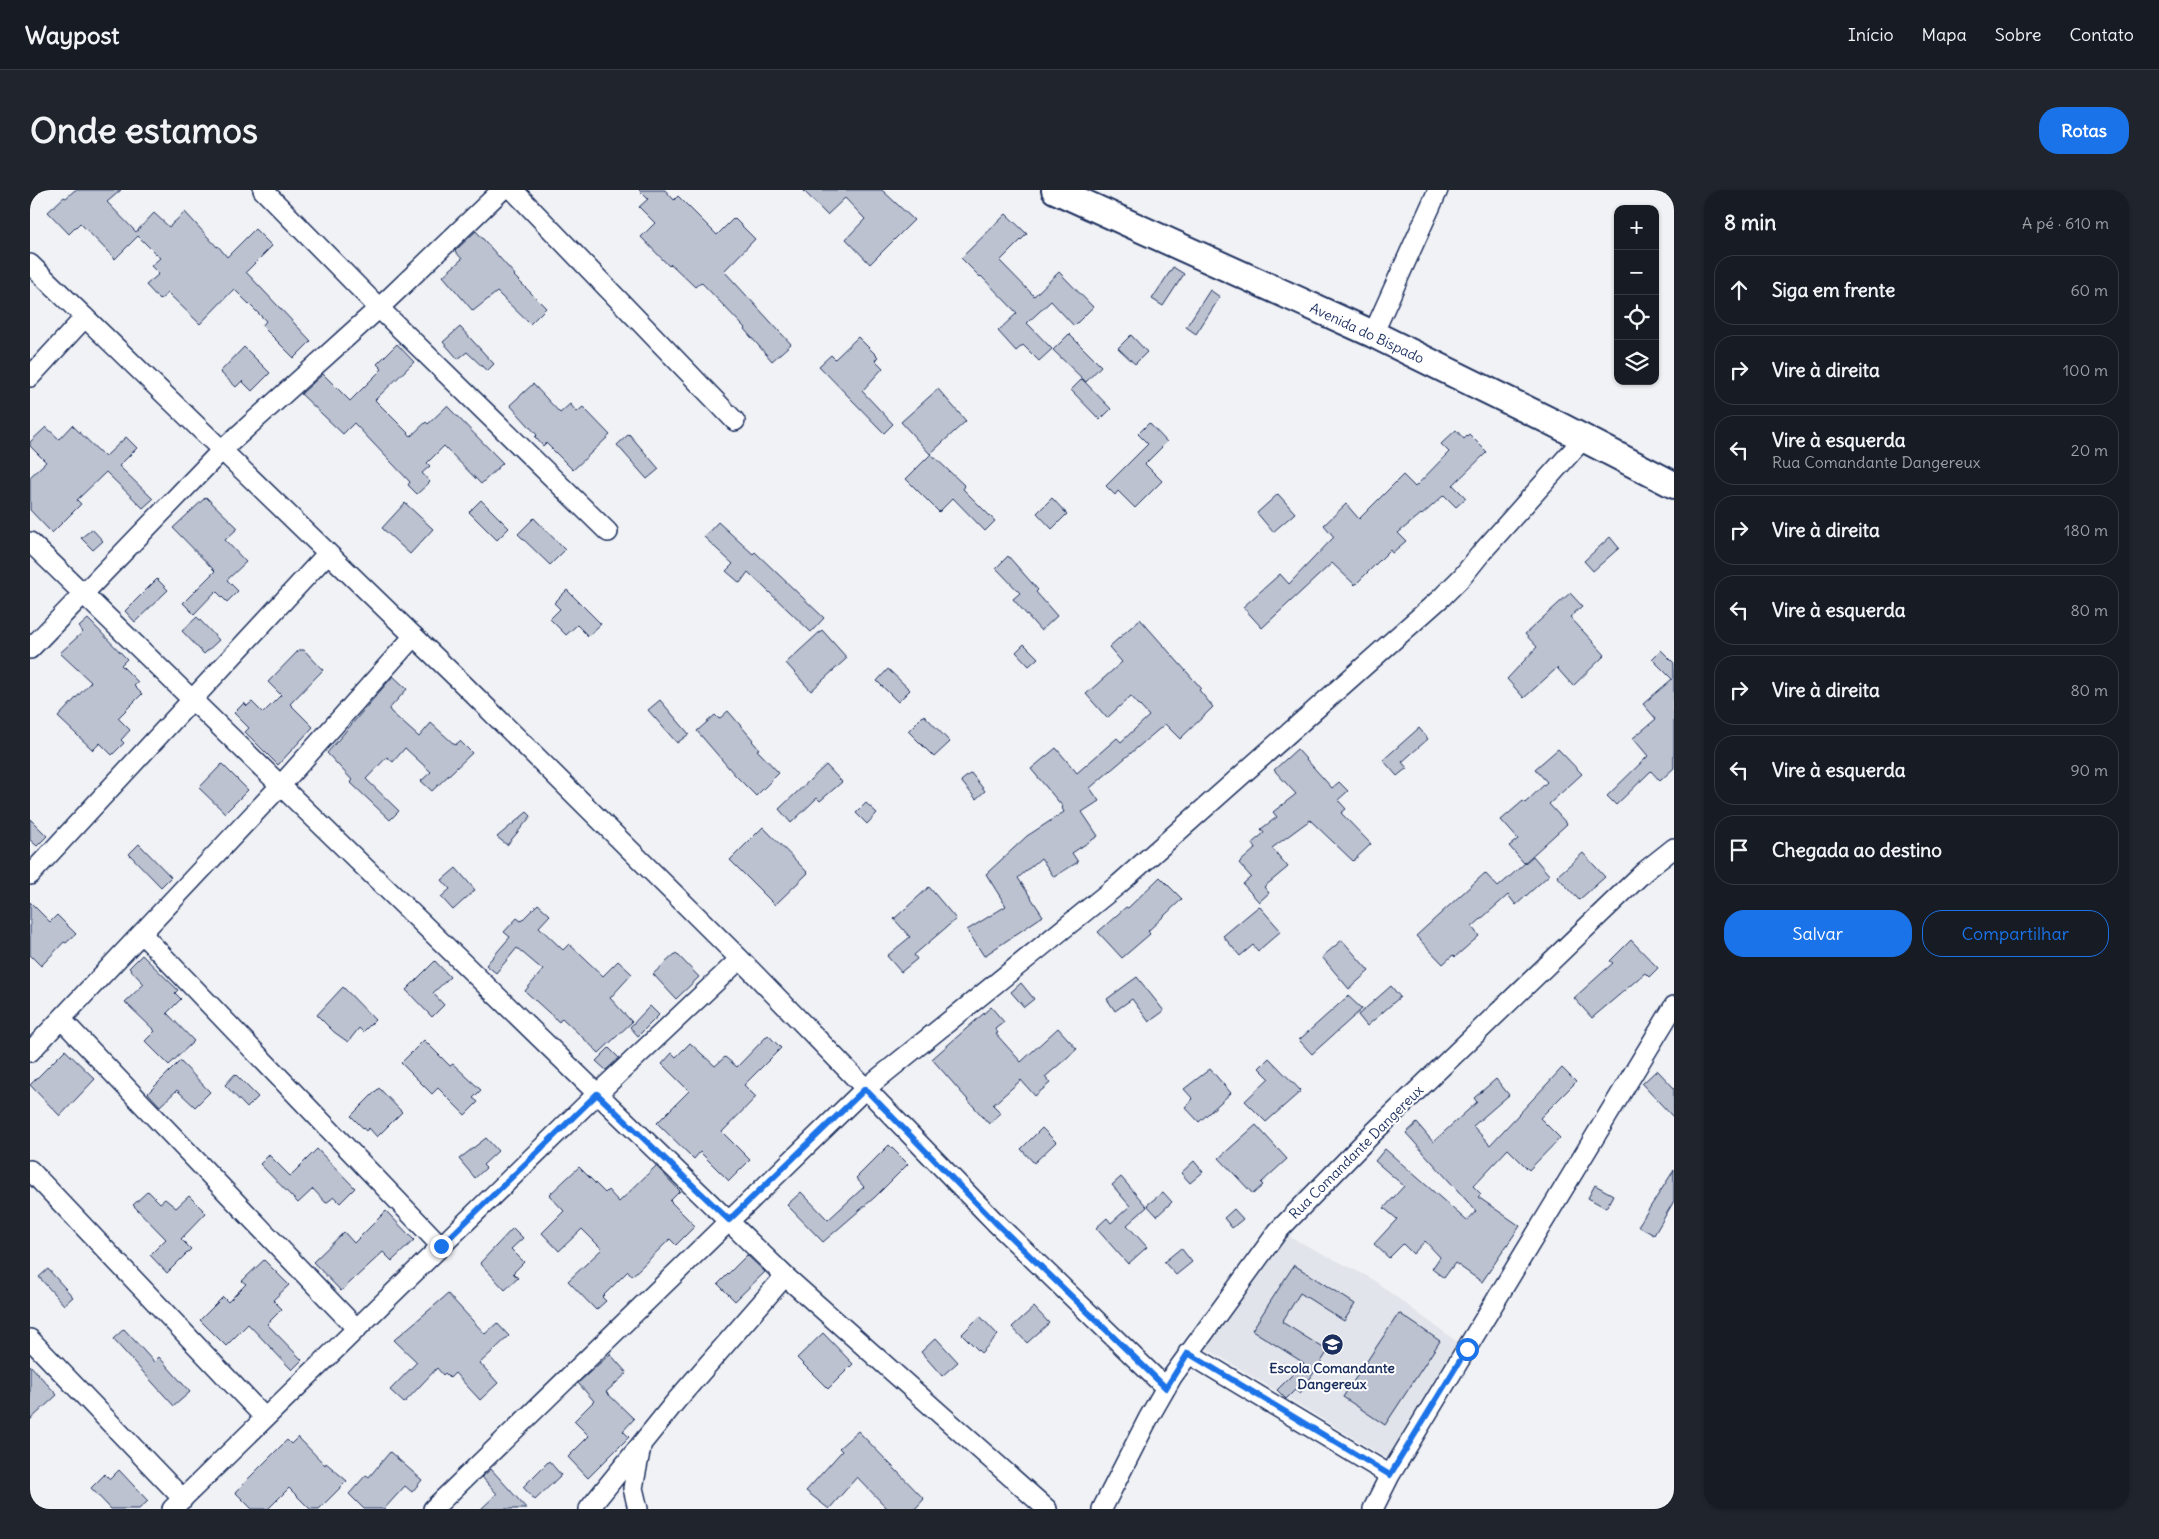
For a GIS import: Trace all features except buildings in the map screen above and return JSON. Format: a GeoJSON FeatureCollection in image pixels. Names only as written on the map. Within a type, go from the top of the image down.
{"type":"FeatureCollection","features":[{"type":"Feature","properties":{"kind":"main road","name":"Avenida do Bispado"},"geometry":{"type":"LineString","coordinates":[[1054,190],[1373,334],[1584,438],[1674,485]]}},
{"type":"Feature","properties":{"kind":"street"},"geometry":{"type":"LineString","coordinates":[[263,190],[379,308],[608,532]]}},
{"type":"Feature","properties":{"kind":"street"},"geometry":{"type":"LineString","coordinates":[[30,649],[222,450],[379,308],[502,190]]}},
{"type":"Feature","properties":{"kind":"street"},"geometry":{"type":"LineString","coordinates":[[513,190],[735,421]]}},
{"type":"Feature","properties":{"kind":"street"},"geometry":{"type":"LineString","coordinates":[[1373,334],[1438,190]]}},
{"type":"Feature","properties":{"kind":"street"},"geometry":{"type":"LineString","coordinates":[[30,264],[414,636],[740,959],[995,1222],[1166,1388]]}},
{"type":"Feature","properties":{"kind":"street"},"geometry":{"type":"LineString","coordinates":[[30,377],[85,317]]}},
{"type":"Feature","properties":{"kind":"street"},"geometry":{"type":"LineString","coordinates":[[433,1509],[865,1089],[1119,884],[1442,597],[1462,577],[1584,438]]}},
{"type":"Feature","properties":{"kind":"street"},"geometry":{"type":"LineString","coordinates":[[30,542],[785,1276],[1047,1509]]}},
{"type":"Feature","properties":{"kind":"street"},"geometry":{"type":"LineString","coordinates":[[30,875],[328,552]]}},
{"type":"Feature","properties":{"kind":"street"},"geometry":{"type":"LineString","coordinates":[[30,1052],[281,785],[414,636]]}},
{"type":"Feature","properties":{"kind":"street","name":"Rua Comandante Dangereux"},"geometry":{"type":"LineString","coordinates":[[1102,1509],[1166,1388],[1188,1353],[1278,1231],[1373,1133],[1645,871],[1674,848]]}},
{"type":"Feature","properties":{"kind":"street"},"geometry":{"type":"LineString","coordinates":[[142,934],[441,1246]]}},
{"type":"Feature","properties":{"kind":"street"},"geometry":{"type":"LineString","coordinates":[[30,1339],[177,1504],[597,1094],[740,959]]}},
{"type":"Feature","properties":{"kind":"street"},"geometry":{"type":"LineString","coordinates":[[1373,1509],[1390,1475],[1674,1006]]}},
{"type":"Feature","properties":{"kind":"street"},"geometry":{"type":"LineString","coordinates":[[62,1020],[357,1328]]}},
{"type":"Feature","properties":{"kind":"street"},"geometry":{"type":"LineString","coordinates":[[30,1170],[265,1418]]}},
{"type":"Feature","properties":{"kind":"street"},"geometry":{"type":"LineString","coordinates":[[590,1509],[676,1401],[785,1276]]}},
{"type":"Feature","properties":{"kind":"street"},"geometry":{"type":"LineString","coordinates":[[1188,1353],[1390,1475]]}},
{"type":"Feature","properties":{"kind":"street"},"geometry":{"type":"LineString","coordinates":[[638,1509],[633,1488],[641,1444]]}},
{"type":"Feature","properties":{"kind":"shaded area","name":"Escola Comandante Dangereux"},"geometry":{"type":"Polygon","coordinates":[[[1278,1231],[1369,1277],[1467,1349],[1396,1464],[1196,1342],[1278,1231]]]}},
{"type":"Feature","properties":{"kind":"place","name":"Escola Comandante Dangereux"},"geometry":{"type":"Point","coordinates":[1332,1345]}},
{"type":"Feature","properties":{"kind":"route"},"geometry":{"type":"LineString","coordinates":[[441,1246],[597,1094],[729,1220],[865,1089],[995,1222],[1166,1388],[1188,1353],[1390,1475],[1467,1349]]}}]}
